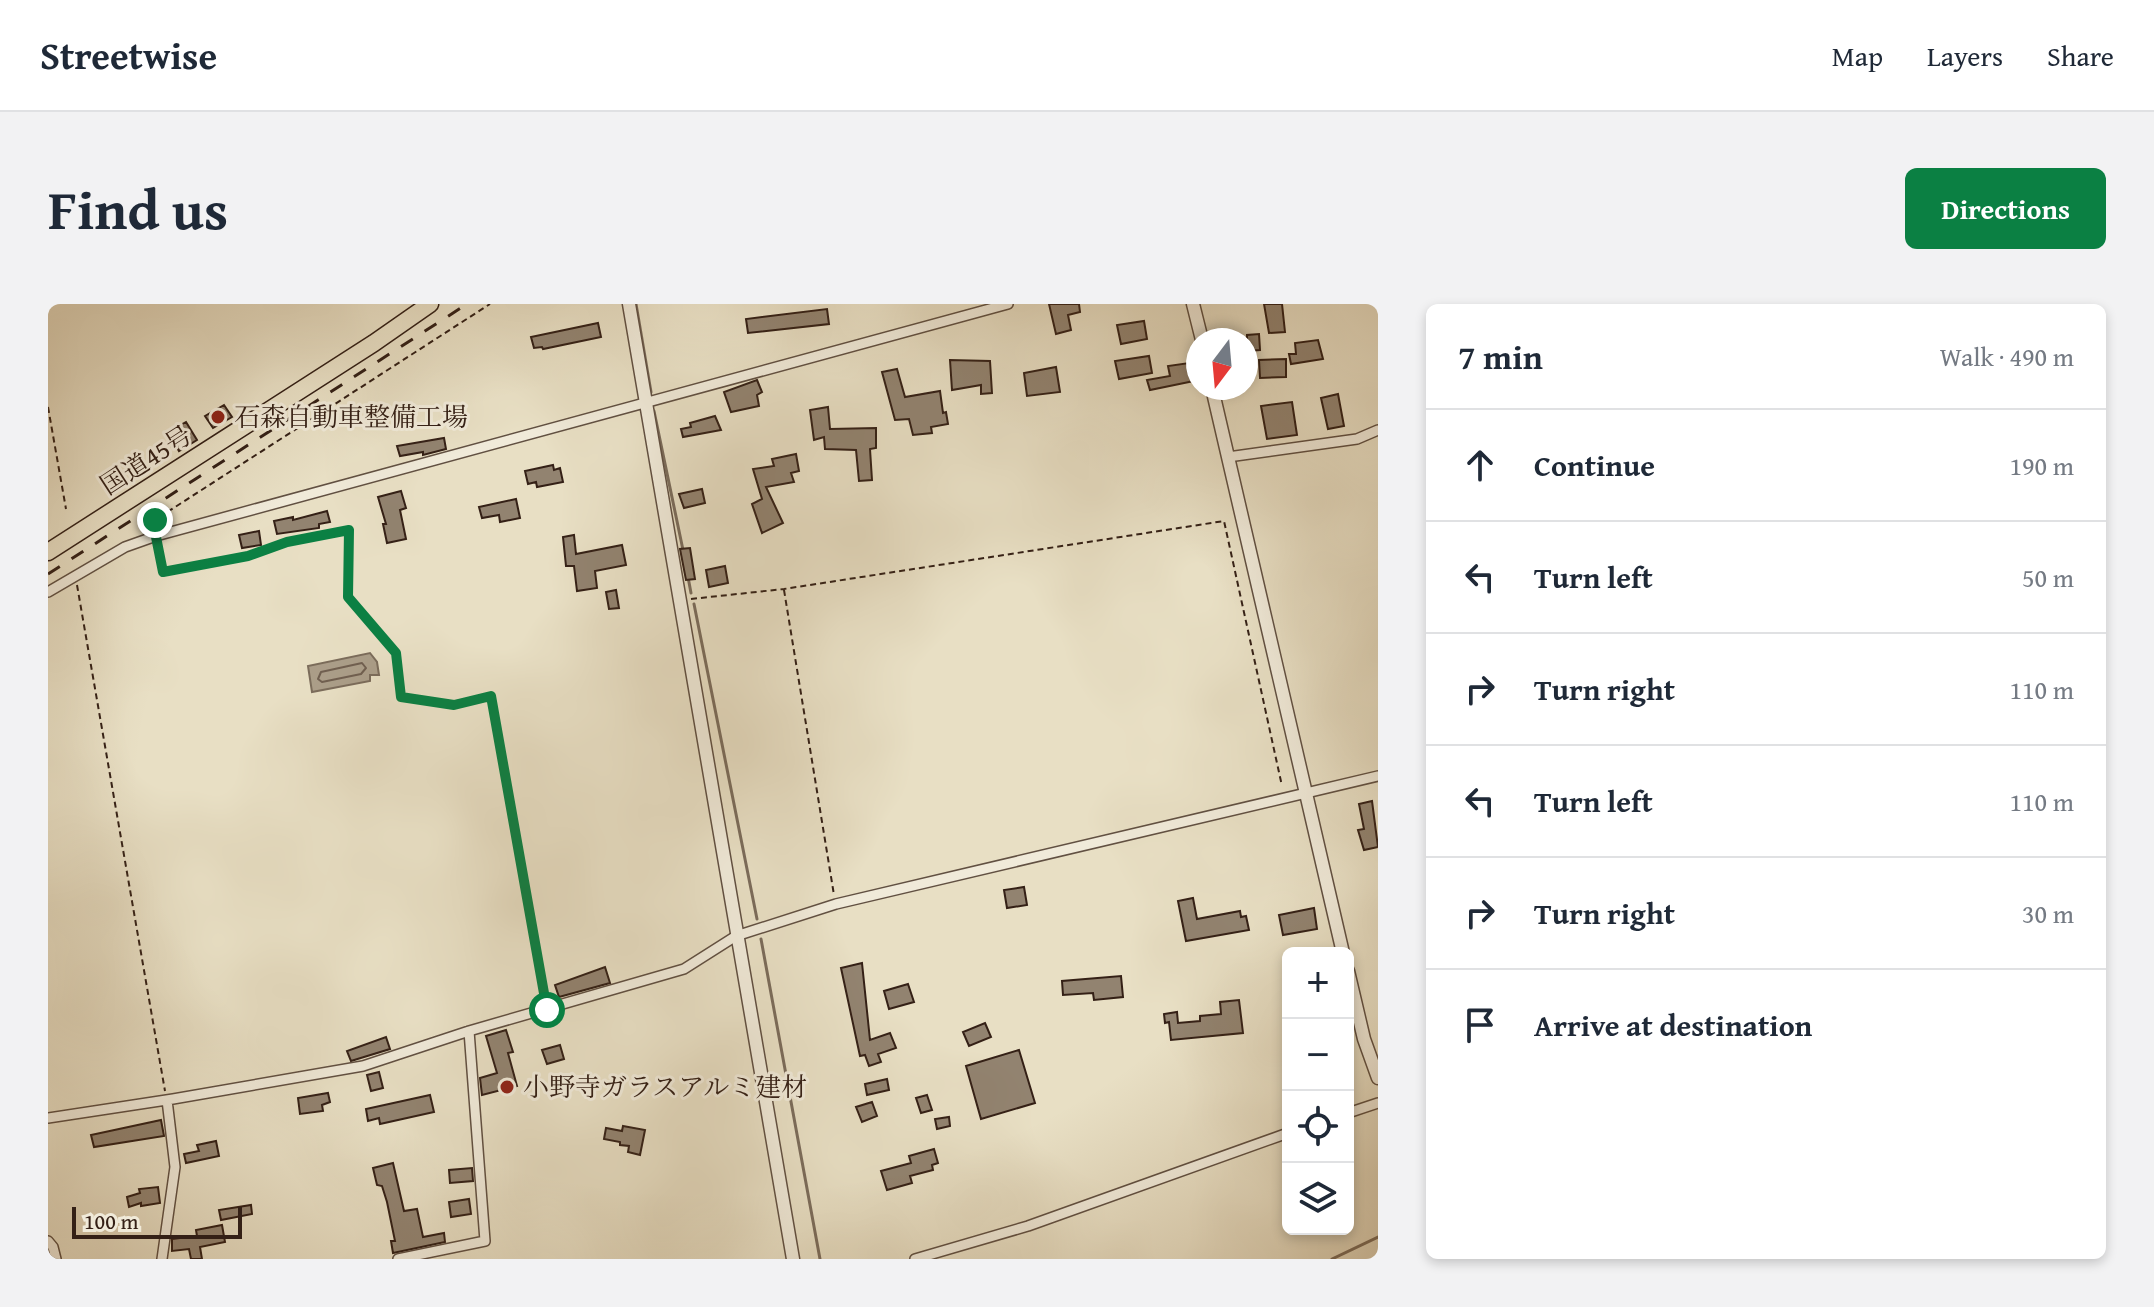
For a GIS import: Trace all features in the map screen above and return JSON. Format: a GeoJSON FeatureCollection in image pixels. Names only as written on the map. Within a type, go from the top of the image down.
{"type":"FeatureCollection","features":[{"type":"Feature","properties":{"kind":"highway","name":"国道45号"},"geometry":{"type":"LineString","coordinates":[[48,552],[430,304]]}},
{"type":"Feature","properties":{"kind":"street"},"geometry":{"type":"LineString","coordinates":[[629,304],[793,1259]]}},
{"type":"Feature","properties":{"kind":"street"},"geometry":{"type":"LineString","coordinates":[[48,592],[125,547],[156,536],[1008,304]]}},
{"type":"Feature","properties":{"kind":"street"},"geometry":{"type":"LineString","coordinates":[[1193,304],[1199,328]]}},
{"type":"Feature","properties":{"kind":"street"},"geometry":{"type":"LineString","coordinates":[[1215,400],[1342,947]]}},
{"type":"Feature","properties":{"kind":"street"},"geometry":{"type":"LineString","coordinates":[[1228,457],[1357,439],[1378,430]]}},
{"type":"Feature","properties":{"kind":"street"},"geometry":{"type":"LineString","coordinates":[[48,1118],[363,1066],[469,1031],[684,969],[736,936],[836,904],[1378,776]]}},
{"type":"Feature","properties":{"kind":"street"},"geometry":{"type":"LineString","coordinates":[[1354,996],[1364,1039],[1378,1078]]}},
{"type":"Feature","properties":{"kind":"street"},"geometry":{"type":"LineString","coordinates":[[398,1259],[485,1241],[469,1031]]}},
{"type":"Feature","properties":{"kind":"street"},"geometry":{"type":"LineString","coordinates":[[162,1259],[175,1167],[167,1100]]}},
{"type":"Feature","properties":{"kind":"street"},"geometry":{"type":"LineString","coordinates":[[1354,1111],[1378,1103]]}},
{"type":"Feature","properties":{"kind":"street"},"geometry":{"type":"LineString","coordinates":[[915,1259],[1028,1226],[1282,1135]]}},
{"type":"Feature","properties":{"kind":"street"},"geometry":{"type":"LineString","coordinates":[[48,1241],[56,1259]]}},
{"type":"Feature","properties":{"kind":"path"},"geometry":{"type":"LineString","coordinates":[[490,304],[155,520],[154,527],[163,572],[248,556],[287,542],[349,530],[348,597],[396,653],[401,697],[454,705],[491,696],[547,1010]]}},
{"type":"Feature","properties":{"kind":"path"},"geometry":{"type":"LineString","coordinates":[[48,407],[66,509]]}},
{"type":"Feature","properties":{"kind":"path"},"geometry":{"type":"LineString","coordinates":[[681,600],[784,589],[1224,521],[1285,799]]}},
{"type":"Feature","properties":{"kind":"path"},"geometry":{"type":"LineString","coordinates":[[75,574],[167,1100]]}},
{"type":"Feature","properties":{"kind":"path"},"geometry":{"type":"LineString","coordinates":[[784,589],[836,904]]}},
{"type":"Feature","properties":{"kind":"water"},"geometry":{"type":"Polygon","coordinates":[[[370,653],[377,662],[379,675],[370,675],[370,681],[312,692],[308,666],[370,653]]]}},
{"type":"Feature","properties":{"kind":"building"},"geometry":{"type":"Polygon","coordinates":[[[1049,304],[1079,304],[1080,312],[1068,315],[1071,330],[1056,334],[1049,304]]]}},
{"type":"Feature","properties":{"kind":"building"},"geometry":{"type":"Polygon","coordinates":[[[1264,304],[1282,304],[1285,332],[1269,333],[1264,304]]]}},
{"type":"Feature","properties":{"kind":"building"},"geometry":{"type":"Polygon","coordinates":[[[827,309],[829,324],[748,333],[746,319],[827,309]]]}},
{"type":"Feature","properties":{"kind":"building"},"geometry":{"type":"Polygon","coordinates":[[[1144,321],[1147,339],[1121,344],[1117,325],[1144,321]]]}},
{"type":"Feature","properties":{"kind":"building"},"geometry":{"type":"Polygon","coordinates":[[[598,323],[601,337],[543,349],[534,348],[531,337],[598,323]]]}},
{"type":"Feature","properties":{"kind":"building"},"geometry":{"type":"Polygon","coordinates":[[[1318,340],[1323,359],[1291,364],[1289,354],[1296,354],[1295,343],[1318,340]]]}},
{"type":"Feature","properties":{"kind":"building"},"geometry":{"type":"Polygon","coordinates":[[[1149,356],[1152,373],[1119,379],[1115,361],[1149,356]]]}},
{"type":"Feature","properties":{"kind":"building"},"geometry":{"type":"Polygon","coordinates":[[[1286,359],[1286,377],[1260,378],[1259,360],[1286,359]]]}},
{"type":"Feature","properties":{"kind":"building"},"geometry":{"type":"Polygon","coordinates":[[[950,360],[990,361],[992,393],[981,394],[981,385],[952,390],[950,360]]]}},
{"type":"Feature","properties":{"kind":"building"},"geometry":{"type":"Polygon","coordinates":[[[1186,363],[1186,383],[1150,390],[1147,380],[1170,376],[1168,366],[1186,363]]]}},
{"type":"Feature","properties":{"kind":"building"},"geometry":{"type":"Polygon","coordinates":[[[1056,367],[1060,392],[1027,396],[1024,373],[1056,367]]]}},
{"type":"Feature","properties":{"kind":"building"},"geometry":{"type":"Polygon","coordinates":[[[897,369],[905,397],[940,391],[948,424],[931,427],[932,433],[913,435],[909,419],[895,420],[882,372],[897,369]]]}},
{"type":"Feature","properties":{"kind":"building"},"geometry":{"type":"Polygon","coordinates":[[[757,380],[762,392],[757,395],[759,406],[731,412],[724,392],[757,380]]]}},
{"type":"Feature","properties":{"kind":"building"},"geometry":{"type":"Polygon","coordinates":[[[1338,394],[1344,426],[1328,429],[1321,398],[1338,394]]]}},
{"type":"Feature","properties":{"kind":"building"},"geometry":{"type":"Polygon","coordinates":[[[1292,402],[1297,435],[1267,439],[1261,406],[1292,402]]]}},
{"type":"Feature","properties":{"kind":"building","name":"石森自動車整備工場"},"geometry":{"type":"Polygon","coordinates":[[[224,405],[232,417],[213,428],[205,416],[224,405]]]}},
{"type":"Feature","properties":{"kind":"building"},"geometry":{"type":"Polygon","coordinates":[[[828,407],[830,429],[876,428],[876,448],[870,449],[872,480],[859,481],[856,450],[825,449],[824,437],[814,440],[810,410],[828,407]]]}},
{"type":"Feature","properties":{"kind":"building"},"geometry":{"type":"Polygon","coordinates":[[[715,416],[721,430],[683,437],[681,429],[691,427],[690,423],[715,416]]]}},
{"type":"Feature","properties":{"kind":"building"},"geometry":{"type":"Polygon","coordinates":[[[186,422],[197,440],[179,451],[168,432],[186,422]]]}},
{"type":"Feature","properties":{"kind":"building"},"geometry":{"type":"Polygon","coordinates":[[[444,438],[446,449],[423,455],[423,452],[400,456],[397,446],[444,438]]]}},
{"type":"Feature","properties":{"kind":"building"},"geometry":{"type":"Polygon","coordinates":[[[796,454],[799,471],[791,473],[794,482],[766,487],[783,523],[762,533],[752,504],[762,499],[753,469],[774,466],[772,459],[796,454]]]}},
{"type":"Feature","properties":{"kind":"building"},"geometry":{"type":"Polygon","coordinates":[[[553,465],[554,470],[560,468],[563,482],[537,487],[536,482],[528,484],[525,471],[553,465]]]}},
{"type":"Feature","properties":{"kind":"building"},"geometry":{"type":"Polygon","coordinates":[[[702,489],[705,503],[684,508],[679,494],[702,489]]]}},
{"type":"Feature","properties":{"kind":"building"},"geometry":{"type":"Polygon","coordinates":[[[401,491],[406,508],[400,510],[406,539],[387,543],[383,524],[386,524],[378,497],[401,491]]]}},
{"type":"Feature","properties":{"kind":"building"},"geometry":{"type":"Polygon","coordinates":[[[516,499],[520,518],[500,522],[499,515],[482,518],[479,507],[516,499]]]}},
{"type":"Feature","properties":{"kind":"building"},"geometry":{"type":"Polygon","coordinates":[[[327,511],[330,522],[319,524],[319,528],[277,534],[274,521],[293,517],[293,520],[327,511]]]}},
{"type":"Feature","properties":{"kind":"building"},"geometry":{"type":"Polygon","coordinates":[[[259,531],[261,545],[242,548],[239,535],[259,531]]]}},
{"type":"Feature","properties":{"kind":"building"},"geometry":{"type":"Polygon","coordinates":[[[574,535],[576,554],[622,545],[626,565],[595,571],[597,588],[577,591],[574,566],[566,566],[563,537],[574,535]]]}},
{"type":"Feature","properties":{"kind":"building"},"geometry":{"type":"Polygon","coordinates":[[[690,548],[695,579],[686,580],[680,549],[690,548]]]}},
{"type":"Feature","properties":{"kind":"building"},"geometry":{"type":"Polygon","coordinates":[[[725,566],[728,583],[709,587],[706,570],[725,566]]]}},
{"type":"Feature","properties":{"kind":"building"},"geometry":{"type":"Polygon","coordinates":[[[616,590],[619,608],[609,609],[606,592],[616,590]]]}},
{"type":"Feature","properties":{"kind":"building"},"geometry":{"type":"Polygon","coordinates":[[[1372,801],[1378,847],[1364,850],[1358,830],[1364,829],[1359,804],[1372,801]]]}},
{"type":"Feature","properties":{"kind":"building"},"geometry":{"type":"Polygon","coordinates":[[[1024,887],[1027,905],[1007,908],[1004,890],[1024,887]]]}},
{"type":"Feature","properties":{"kind":"building"},"geometry":{"type":"Polygon","coordinates":[[[1193,898],[1197,919],[1240,911],[1241,917],[1246,916],[1249,930],[1186,941],[1178,901],[1193,898]]]}},
{"type":"Feature","properties":{"kind":"building"},"geometry":{"type":"Polygon","coordinates":[[[1314,908],[1317,929],[1283,935],[1279,915],[1314,908]]]}},
{"type":"Feature","properties":{"kind":"building"},"geometry":{"type":"Polygon","coordinates":[[[862,963],[870,1040],[890,1033],[896,1048],[878,1054],[881,1062],[869,1066],[865,1055],[860,1056],[841,968],[862,963]]]}},
{"type":"Feature","properties":{"kind":"building"},"geometry":{"type":"Polygon","coordinates":[[[605,967],[610,983],[559,997],[555,985],[605,967]]]}},
{"type":"Feature","properties":{"kind":"building"},"geometry":{"type":"Polygon","coordinates":[[[1121,976],[1123,997],[1094,1000],[1093,993],[1063,995],[1062,981],[1121,976]]]}},
{"type":"Feature","properties":{"kind":"building"},"geometry":{"type":"Polygon","coordinates":[[[908,984],[914,1002],[889,1009],[884,991],[908,984]]]}},
{"type":"Feature","properties":{"kind":"building"},"geometry":{"type":"Polygon","coordinates":[[[1239,1000],[1243,1033],[1171,1040],[1169,1022],[1165,1023],[1164,1014],[1177,1012],[1178,1023],[1200,1021],[1200,1016],[1221,1014],[1220,1002],[1239,1000]]]}},
{"type":"Feature","properties":{"kind":"building"},"geometry":{"type":"Polygon","coordinates":[[[985,1023],[991,1037],[969,1046],[963,1032],[985,1023]]]}},
{"type":"Feature","properties":{"kind":"building"},"geometry":{"type":"Polygon","coordinates":[[[506,1030],[513,1052],[508,1053],[517,1086],[482,1095],[480,1078],[497,1073],[486,1036],[506,1030]]]}},
{"type":"Feature","properties":{"kind":"building"},"geometry":{"type":"Polygon","coordinates":[[[386,1037],[390,1049],[351,1061],[347,1051],[386,1037]]]}},
{"type":"Feature","properties":{"kind":"building"},"geometry":{"type":"Polygon","coordinates":[[[560,1045],[564,1059],[547,1064],[542,1050],[560,1045]]]}},
{"type":"Feature","properties":{"kind":"building"},"geometry":{"type":"Polygon","coordinates":[[[1019,1050],[1035,1103],[981,1119],[966,1066],[1019,1050]]]}},
{"type":"Feature","properties":{"kind":"building"},"geometry":{"type":"Polygon","coordinates":[[[379,1072],[383,1088],[371,1091],[367,1075],[379,1072]]]}},
{"type":"Feature","properties":{"kind":"building"},"geometry":{"type":"Polygon","coordinates":[[[887,1079],[889,1090],[867,1095],[865,1084],[887,1079]]]}},
{"type":"Feature","properties":{"kind":"building"},"geometry":{"type":"Polygon","coordinates":[[[328,1093],[330,1102],[322,1105],[323,1111],[300,1114],[298,1098],[328,1093]]]}},
{"type":"Feature","properties":{"kind":"building"},"geometry":{"type":"Polygon","coordinates":[[[430,1095],[434,1112],[380,1124],[379,1118],[368,1121],[366,1109],[430,1095]]]}},
{"type":"Feature","properties":{"kind":"building"},"geometry":{"type":"Polygon","coordinates":[[[927,1095],[932,1110],[921,1113],[916,1098],[927,1095]]]}},
{"type":"Feature","properties":{"kind":"building"},"geometry":{"type":"Polygon","coordinates":[[[872,1102],[877,1116],[862,1122],[856,1107],[872,1102]]]}},
{"type":"Feature","properties":{"kind":"building"},"geometry":{"type":"Polygon","coordinates":[[[949,1117],[950,1126],[937,1129],[935,1119],[949,1117]]]}},
{"type":"Feature","properties":{"kind":"building"},"geometry":{"type":"Polygon","coordinates":[[[161,1120],[164,1136],[94,1147],[91,1135],[161,1120]]]}},
{"type":"Feature","properties":{"kind":"building"},"geometry":{"type":"Polygon","coordinates":[[[623,1126],[645,1130],[640,1155],[628,1152],[629,1146],[620,1145],[620,1142],[604,1139],[606,1128],[622,1131],[623,1126]]]}},
{"type":"Feature","properties":{"kind":"building"},"geometry":{"type":"Polygon","coordinates":[[[216,1141],[219,1156],[186,1163],[184,1154],[199,1151],[197,1145],[216,1141]]]}},
{"type":"Feature","properties":{"kind":"building"},"geometry":{"type":"Polygon","coordinates":[[[934,1149],[938,1163],[932,1165],[933,1170],[910,1176],[912,1183],[887,1190],[881,1171],[911,1163],[909,1156],[934,1149]]]}},
{"type":"Feature","properties":{"kind":"building"},"geometry":{"type":"Polygon","coordinates":[[[393,1163],[404,1211],[417,1209],[423,1237],[444,1233],[445,1242],[393,1253],[391,1241],[395,1241],[387,1202],[382,1186],[377,1185],[373,1168],[393,1163]]]}},
{"type":"Feature","properties":{"kind":"building"},"geometry":{"type":"Polygon","coordinates":[[[472,1168],[473,1181],[450,1183],[449,1170],[472,1168]]]}},
{"type":"Feature","properties":{"kind":"building"},"geometry":{"type":"Polygon","coordinates":[[[158,1187],[160,1203],[141,1206],[141,1203],[129,1207],[127,1197],[140,1193],[139,1189],[158,1187]]]}},
{"type":"Feature","properties":{"kind":"building"},"geometry":{"type":"Polygon","coordinates":[[[469,1199],[471,1214],[451,1217],[449,1202],[469,1199]]]}},
{"type":"Feature","properties":{"kind":"building"},"geometry":{"type":"Polygon","coordinates":[[[251,1205],[252,1214],[221,1220],[219,1210],[251,1205]]]}},
{"type":"Feature","properties":{"kind":"building"},"geometry":{"type":"Polygon","coordinates":[[[222,1225],[225,1242],[200,1247],[202,1259],[191,1259],[189,1249],[172,1251],[172,1239],[197,1236],[196,1230],[222,1225]]]}},
{"type":"Feature","properties":{"kind":"waterway"},"geometry":{"type":"LineString","coordinates":[[636,304],[651,392]]}},
{"type":"Feature","properties":{"kind":"waterway"},"geometry":{"type":"LineString","coordinates":[[654,411],[683,550]]}},
{"type":"Feature","properties":{"kind":"waterway"},"geometry":{"type":"LineString","coordinates":[[688,577],[691,593]]}},
{"type":"Feature","properties":{"kind":"waterway"},"geometry":{"type":"LineString","coordinates":[[694,604],[757,919]]}},
{"type":"Feature","properties":{"kind":"waterway"},"geometry":{"type":"LineString","coordinates":[[761,939],[820,1259]]}},
{"type":"Feature","properties":{"kind":"waterway"},"geometry":{"type":"LineString","coordinates":[[1332,1259],[1378,1237]]}},
{"type":"Feature","properties":{"kind":"railway"},"geometry":{"type":"LineString","coordinates":[[48,574],[467,304]]}},
{"type":"Feature","properties":{"kind":"place","name":"石森自動車整備工場"},"geometry":{"type":"Point","coordinates":[218,417]}},
{"type":"Feature","properties":{"kind":"place","name":"小野寺ガラスアルミ建材"},"geometry":{"type":"Point","coordinates":[507,1087]}},
{"type":"Feature","properties":{"kind":"route"},"geometry":{"type":"LineString","coordinates":[[155,520],[163,572],[248,556],[287,542],[349,530],[348,597],[396,653],[401,697],[454,705],[491,696],[547,1010]]}}]}
